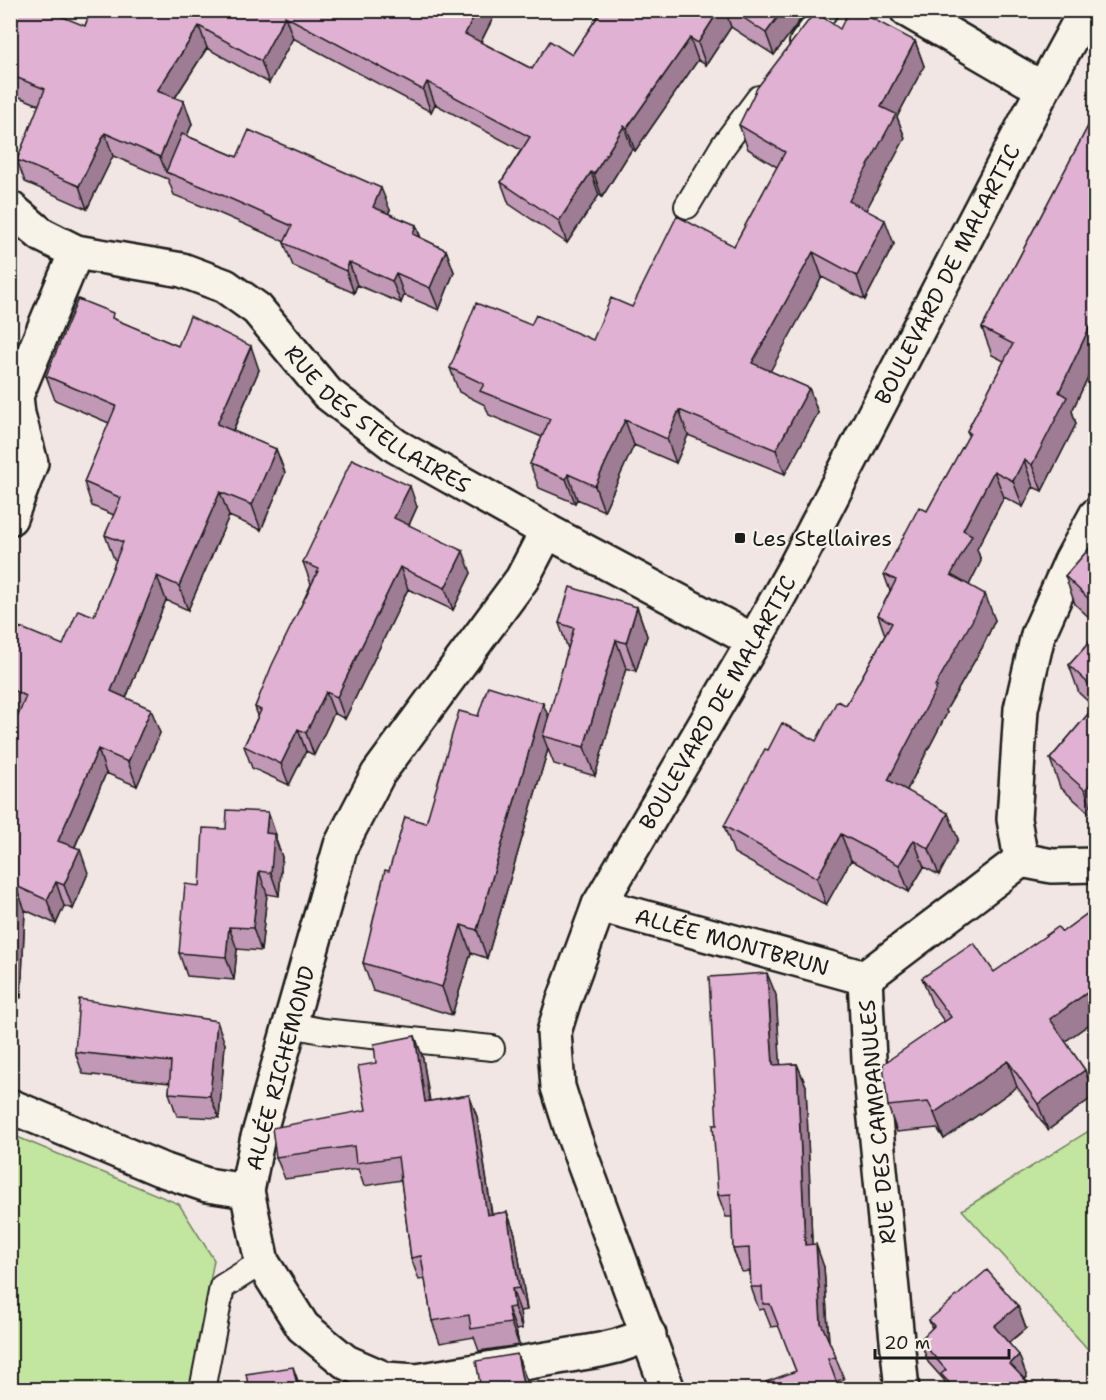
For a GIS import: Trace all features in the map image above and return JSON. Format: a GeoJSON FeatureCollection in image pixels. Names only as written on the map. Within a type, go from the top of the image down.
{"type":"FeatureCollection","features":[{"type":"Feature","properties":{"kind":"street"},"geometry":{"type":"LineString","coordinates":[[907,10],[1043,89]]}},
{"type":"Feature","properties":{"kind":"street","name":"BOULEVARD DE MALARTIC"},"geometry":{"type":"LineString","coordinates":[[668,1389],[573,1134],[558,1087],[554,1032],[599,905],[794,569],[1086,10]]}},
{"type":"Feature","properties":{"kind":"street","name":"RUE DES STELLAIRES"},"geometry":{"type":"LineString","coordinates":[[10,208],[42,235],[76,252],[182,270],[225,286],[257,309],[327,393],[396,446],[547,531],[754,641]]}},
{"type":"Feature","properties":{"kind":"street"},"geometry":{"type":"LineString","coordinates":[[10,518],[31,463],[18,414],[16,396],[76,252]]}},
{"type":"Feature","properties":{"kind":"street"},"geometry":{"type":"LineString","coordinates":[[1095,515],[1038,634],[1022,709],[1014,819],[1021,860],[1052,866],[1095,865]]}},
{"type":"Feature","properties":{"kind":"street","name":"ALLÉE RICHEMOND"},"geometry":{"type":"LineString","coordinates":[[547,531],[522,579],[378,774],[341,845],[257,1141],[247,1191],[262,1262],[303,1327],[346,1362],[385,1379],[417,1381],[600,1350],[649,1335]]}},
{"type":"Feature","properties":{"kind":"street","name":"RUE DES CAMPANULES"},"geometry":{"type":"LineString","coordinates":[[902,1389],[869,1059],[865,978],[1021,860]]}},
{"type":"Feature","properties":{"kind":"street","name":"ALLÉE MONTBRUN"},"geometry":{"type":"LineString","coordinates":[[599,905],[865,978]]}},
{"type":"Feature","properties":{"kind":"street"},"geometry":{"type":"LineString","coordinates":[[10,1106],[160,1169],[207,1185],[247,1191]]}},
{"type":"Feature","properties":{"kind":"lane"},"geometry":{"type":"LineString","coordinates":[[687,206],[723,146],[826,10]]}},
{"type":"Feature","properties":{"kind":"lane"},"geometry":{"type":"LineString","coordinates":[[291,1025],[322,1031],[492,1048]]}},
{"type":"Feature","properties":{"kind":"lane"},"geometry":{"type":"LineString","coordinates":[[202,1389],[222,1287],[262,1262]]}},
{"type":"Feature","properties":{"kind":"green space"},"geometry":{"type":"Polygon","coordinates":[[[1095,1127],[1095,1357],[962,1210],[1095,1127]]]}},
{"type":"Feature","properties":{"kind":"green space"},"geometry":{"type":"Polygon","coordinates":[[[10,1134],[179,1204],[214,1260],[190,1389],[11,1389],[10,1134]]]}},
{"type":"Feature","properties":{"kind":"building"},"geometry":{"type":"Polygon","coordinates":[[[10,10],[46,10],[85,26],[91,10],[477,10],[465,34],[532,69],[550,41],[572,55],[602,10],[719,10],[698,43],[690,38],[627,128],[624,126],[594,174],[591,172],[559,221],[501,182],[530,137],[427,82],[423,90],[285,16],[261,61],[199,26],[157,91],[184,101],[160,157],[105,133],[79,186],[17,160],[45,89],[10,75],[10,10]]]}},
{"type":"Feature","properties":{"kind":"building"},"geometry":{"type":"Polygon","coordinates":[[[732,10],[783,10],[766,33],[732,10]]]}},
{"type":"Feature","properties":{"kind":"building"},"geometry":{"type":"Polygon","coordinates":[[[849,10],[856,10],[915,41],[881,107],[896,114],[849,201],[885,220],[857,276],[813,252],[752,363],[809,388],[776,450],[679,410],[667,439],[625,420],[595,486],[568,474],[566,479],[530,464],[550,419],[480,391],[484,384],[450,368],[476,303],[531,325],[536,315],[593,340],[611,298],[632,307],[677,216],[734,246],[785,152],[739,125],[757,88],[815,12],[840,29],[849,10]]]}},
{"type":"Feature","properties":{"kind":"building"},"geometry":{"type":"Polygon","coordinates":[[[1095,113],[1095,319],[1059,392],[1067,397],[1032,465],[1024,460],[1013,481],[994,471],[963,530],[972,535],[951,575],[985,594],[888,780],[948,813],[929,849],[914,840],[899,865],[841,834],[817,878],[724,826],[765,749],[768,750],[782,723],[816,741],[837,701],[846,705],[892,623],[878,615],[896,580],[884,574],[919,507],[927,511],[970,433],[967,431],[1013,344],[982,328],[1095,113]]]}},
{"type":"Feature","properties":{"kind":"building"},"geometry":{"type":"Polygon","coordinates":[[[249,130],[381,188],[373,207],[416,225],[413,234],[446,250],[430,288],[396,273],[392,281],[349,262],[346,271],[284,243],[292,226],[166,172],[182,134],[237,157],[249,130]]]}},
{"type":"Feature","properties":{"kind":"building"},"geometry":{"type":"Polygon","coordinates":[[[78,299],[113,313],[112,318],[178,346],[190,316],[251,346],[217,424],[276,449],[252,505],[220,492],[179,586],[157,576],[111,691],[151,709],[128,762],[98,749],[58,841],[80,849],[64,885],[56,882],[47,900],[16,886],[12,974],[10,974],[10,828],[13,821],[10,820],[10,736],[26,696],[10,689],[10,634],[15,636],[19,627],[63,645],[78,610],[94,616],[123,542],[105,535],[121,498],[84,482],[116,406],[46,376],[78,299]]]}},
{"type":"Feature","properties":{"kind":"building"},"geometry":{"type":"Polygon","coordinates":[[[352,459],[410,486],[394,518],[463,551],[445,588],[400,567],[337,697],[326,692],[306,733],[298,729],[281,764],[244,746],[261,710],[255,707],[272,665],[319,569],[303,562],[352,459]]]}},
{"type":"Feature","properties":{"kind":"building"},"geometry":{"type":"Polygon","coordinates":[[[1095,542],[1095,605],[1065,576],[1095,542]]]}},
{"type":"Feature","properties":{"kind":"building"},"geometry":{"type":"Polygon","coordinates":[[[570,587],[637,607],[626,643],[616,640],[584,747],[543,736],[574,628],[559,623],[570,587]]]}},
{"type":"Feature","properties":{"kind":"building"},"geometry":{"type":"Polygon","coordinates":[[[1095,636],[1095,690],[1069,665],[1095,636]]]}},
{"type":"Feature","properties":{"kind":"building"},"geometry":{"type":"Polygon","coordinates":[[[488,686],[543,703],[477,930],[461,925],[442,987],[363,963],[385,870],[389,871],[405,817],[426,823],[459,711],[478,716],[488,686]]]}},
{"type":"Feature","properties":{"kind":"building"},"geometry":{"type":"Polygon","coordinates":[[[1095,706],[1095,778],[1085,790],[1050,759],[1095,706]]]}},
{"type":"Feature","properties":{"kind":"building"},"geometry":{"type":"Polygon","coordinates":[[[227,810],[268,812],[266,833],[274,834],[271,873],[259,871],[253,928],[229,927],[226,957],[179,953],[185,884],[200,886],[203,828],[226,829],[227,810]]]}},
{"type":"Feature","properties":{"kind":"building"},"geometry":{"type":"Polygon","coordinates":[[[1095,908],[1095,987],[1050,1019],[1085,1070],[1038,1104],[1008,1061],[934,1113],[928,1102],[888,1106],[883,1064],[951,1017],[922,978],[974,943],[994,972],[1058,927],[1062,932],[1095,908]]]}},
{"type":"Feature","properties":{"kind":"building"},"geometry":{"type":"Polygon","coordinates":[[[767,973],[773,1065],[797,1064],[805,1245],[816,1244],[821,1323],[836,1357],[828,1359],[839,1389],[769,1389],[766,1382],[796,1371],[770,1304],[763,1304],[762,1287],[751,1287],[749,1248],[733,1249],[731,1194],[718,1195],[713,1125],[717,1125],[709,977],[767,973]]]}},
{"type":"Feature","properties":{"kind":"building"},"geometry":{"type":"Polygon","coordinates":[[[79,999],[217,1021],[210,1096],[169,1093],[171,1062],[75,1052],[79,999]]]}},
{"type":"Feature","properties":{"kind":"building"},"geometry":{"type":"Polygon","coordinates":[[[415,1036],[425,1102],[469,1095],[487,1215],[507,1212],[519,1288],[512,1289],[514,1307],[508,1308],[511,1323],[471,1329],[469,1315],[432,1321],[421,1256],[411,1258],[398,1157],[356,1163],[354,1146],[276,1157],[272,1128],[366,1110],[358,1066],[376,1063],[374,1044],[415,1036]]]}},
{"type":"Feature","properties":{"kind":"building"},"geometry":{"type":"Polygon","coordinates":[[[987,1270],[1018,1306],[994,1326],[1019,1355],[1010,1364],[1034,1389],[955,1389],[941,1374],[946,1370],[920,1340],[934,1326],[929,1320],[987,1270]]]}},
{"type":"Feature","properties":{"kind":"building"},"geometry":{"type":"Polygon","coordinates":[[[517,1354],[524,1389],[481,1389],[476,1361],[517,1354]]]}},
{"type":"Feature","properties":{"kind":"building"},"geometry":{"type":"Polygon","coordinates":[[[293,1367],[298,1389],[249,1389],[246,1374],[293,1367]]]}},
{"type":"Feature","properties":{"kind":"place","name":"Les Stellaires"},"geometry":{"type":"Point","coordinates":[740,538]}}]}
